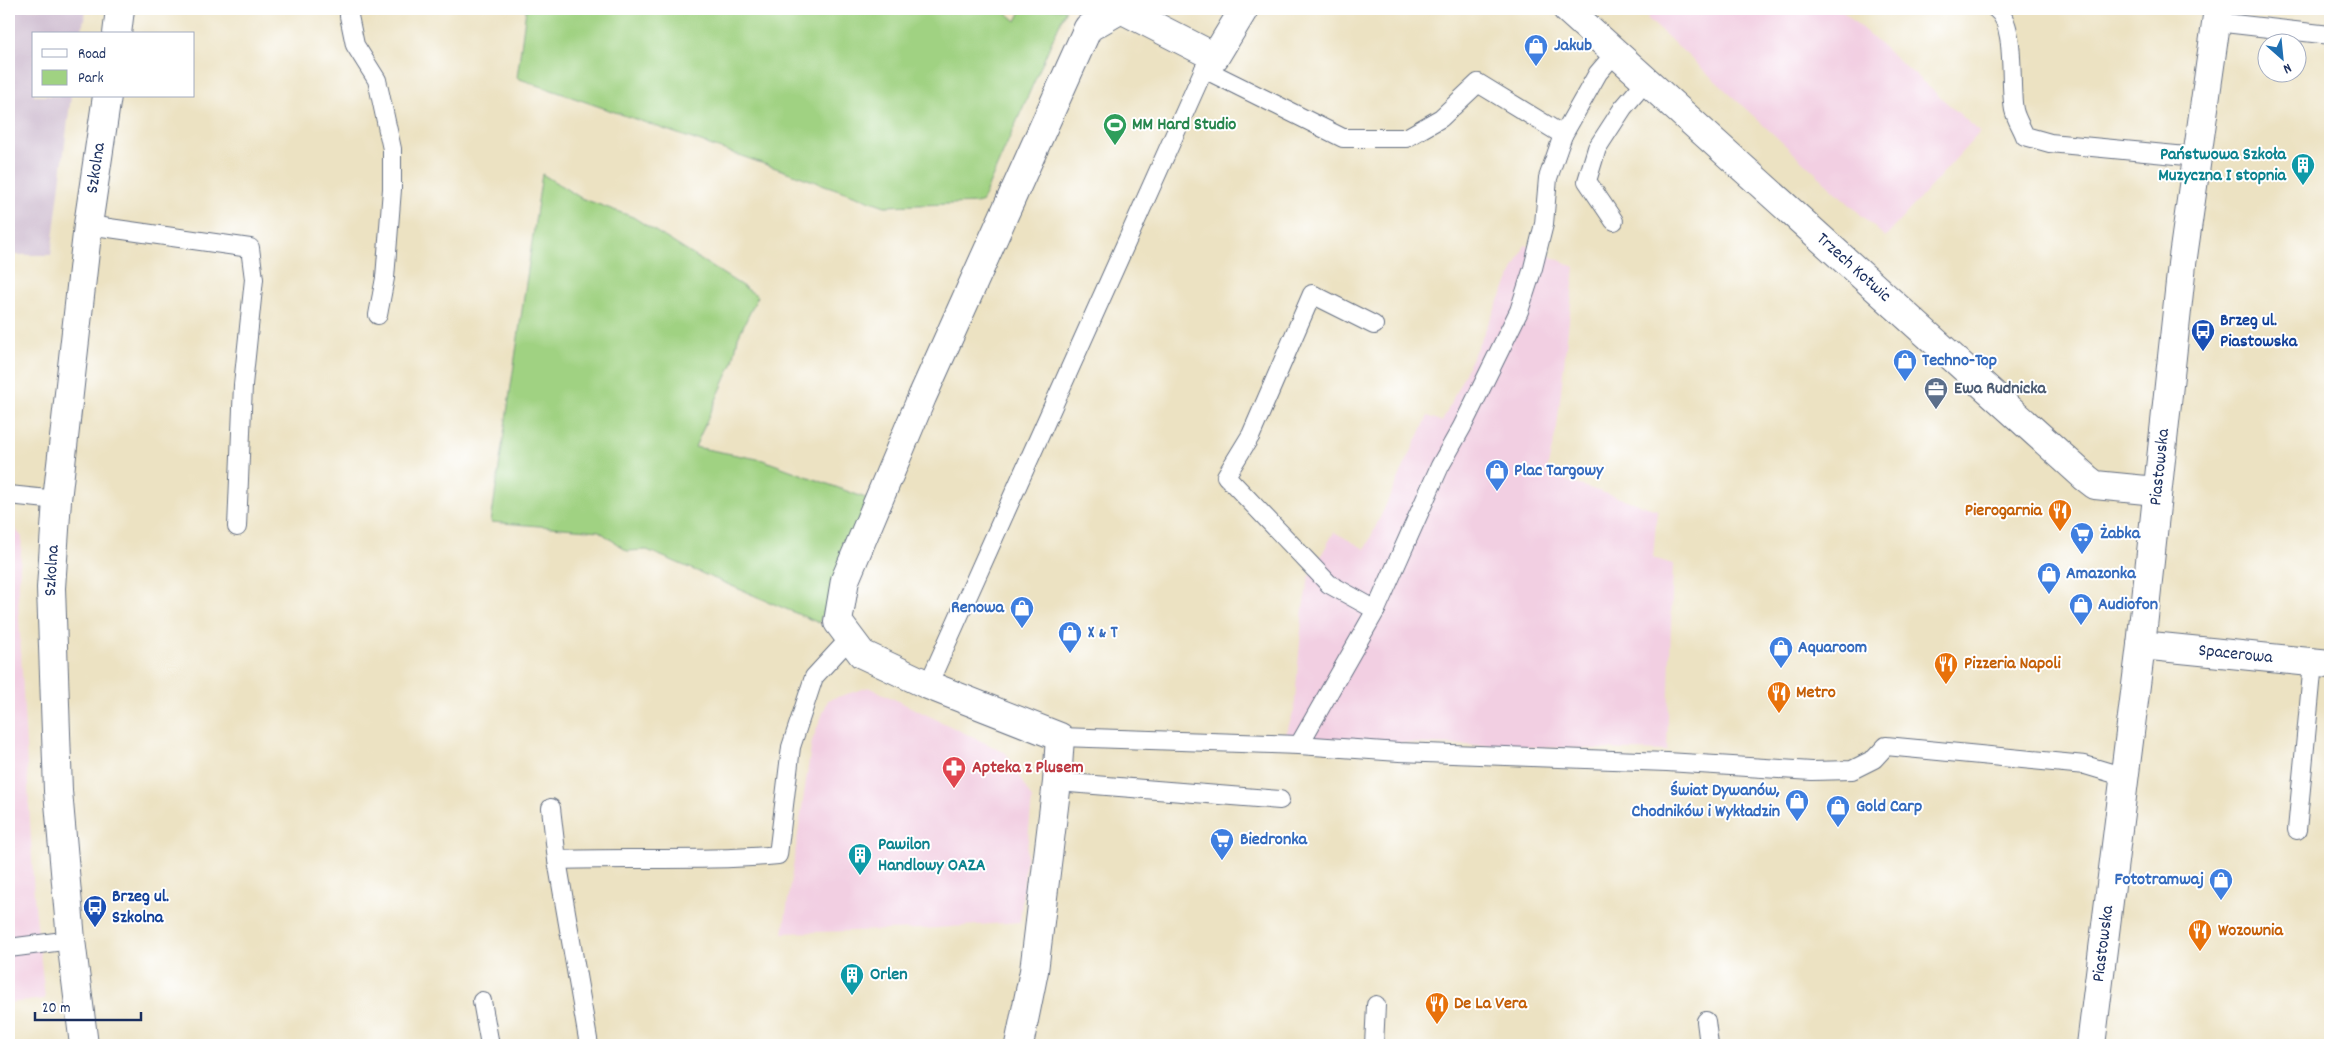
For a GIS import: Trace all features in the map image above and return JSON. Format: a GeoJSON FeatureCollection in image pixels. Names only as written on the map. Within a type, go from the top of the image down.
{"type":"FeatureCollection","features":[{"type":"Feature","properties":{"kind":"street"},"geometry":{"type":"LineString","coordinates":[[116,32],[120,9]]}},
{"type":"Feature","properties":{"kind":"street"},"geometry":{"type":"LineString","coordinates":[[1019,1045],[1034,971],[1057,782],[1060,738],[928,685],[862,654],[838,622],[845,580],[922,397],[1088,28],[1121,10],[1209,63],[1244,9]]}},
{"type":"Feature","properties":{"kind":"street","name":"Trzech Kotwic"},"geometry":{"type":"LineString","coordinates":[[1567,9],[2095,485],[2156,491]]}},
{"type":"Feature","properties":{"kind":"street","name":"Piastowska"},"geometry":{"type":"LineString","coordinates":[[2091,1045],[2141,645],[2156,491],[2182,264],[2217,16]]}},
{"type":"Feature","properties":{"kind":"street","name":"Szkolna"},"geometry":{"type":"LineString","coordinates":[[84,1045],[71,940],[58,791],[51,647],[51,588],[57,500],[88,225],[107,98]]}},
{"type":"Feature","properties":{"kind":"street","name":"Spacerowa"},"geometry":{"type":"LineString","coordinates":[[2141,645],[2322,663]]}},
{"type":"Feature","properties":{"kind":"lane"},"geometry":{"type":"LineString","coordinates":[[350,9],[349,16],[356,45],[377,80],[392,149],[392,189],[385,278],[378,316]]}},
{"type":"Feature","properties":{"kind":"lane"},"geometry":{"type":"LineString","coordinates":[[1996,9],[2001,12],[2008,32],[2014,111],[2025,136],[2050,143],[2197,157]]}},
{"type":"Feature","properties":{"kind":"lane"},"geometry":{"type":"LineString","coordinates":[[2217,16],[2330,35]]}},
{"type":"Feature","properties":{"kind":"lane"},"geometry":{"type":"LineString","coordinates":[[1299,745],[1376,610],[1440,466],[1519,311],[1533,268],[1544,224],[1548,178],[1563,135],[1598,73],[1616,52]]}},
{"type":"Feature","properties":{"kind":"lane"},"geometry":{"type":"LineString","coordinates":[[928,685],[1209,63],[1343,138],[1406,138],[1441,118],[1478,83],[1563,135]]}},
{"type":"Feature","properties":{"kind":"lane"},"geometry":{"type":"LineString","coordinates":[[1614,221],[1587,181],[1597,148],[1623,108],[1647,80]]}},
{"type":"Feature","properties":{"kind":"lane"},"geometry":{"type":"LineString","coordinates":[[88,225],[250,248],[254,279],[243,386],[237,527]]}},
{"type":"Feature","properties":{"kind":"lane"},"geometry":{"type":"LineString","coordinates":[[1374,325],[1312,294],[1251,435],[1226,476],[1329,584],[1376,610]]}},
{"type":"Feature","properties":{"kind":"lane"},"geometry":{"type":"LineString","coordinates":[[9,495],[57,500]]}},
{"type":"Feature","properties":{"kind":"lane"},"geometry":{"type":"LineString","coordinates":[[556,860],[616,858],[740,859],[778,856],[791,747],[814,677],[850,638]]}},
{"type":"Feature","properties":{"kind":"lane"},"geometry":{"type":"LineString","coordinates":[[2297,830],[2322,663]]}},
{"type":"Feature","properties":{"kind":"lane"},"geometry":{"type":"LineString","coordinates":[[1060,738],[1299,745],[1399,752],[1667,762],[1812,771],[1852,770],[1874,759],[1886,746],[2085,765],[2125,777]]}},
{"type":"Feature","properties":{"kind":"lane"},"geometry":{"type":"LineString","coordinates":[[1057,782],[1280,800]]}},
{"type":"Feature","properties":{"kind":"lane"},"geometry":{"type":"LineString","coordinates":[[551,808],[556,860],[589,1045]]}},
{"type":"Feature","properties":{"kind":"lane"},"geometry":{"type":"LineString","coordinates":[[9,948],[71,940]]}},
{"type":"Feature","properties":{"kind":"lane"},"geometry":{"type":"LineString","coordinates":[[482,1000],[490,1045]]}},
{"type":"Feature","properties":{"kind":"lane"},"geometry":{"type":"LineString","coordinates":[[1374,1045],[1376,1005]]}},
{"type":"Feature","properties":{"kind":"lane"},"geometry":{"type":"LineString","coordinates":[[1706,1021],[1709,1045]]}},
{"type":"Feature","properties":{"kind":"shaded area"},"geometry":{"type":"Polygon","coordinates":[[[9,9],[86,9],[81,32],[32,32],[32,98],[71,98],[51,255],[9,255],[9,9]]]}},
{"type":"Feature","properties":{"kind":"shaded area"},"geometry":{"type":"Polygon","coordinates":[[[1655,9],[1840,9],[1980,132],[1885,237],[1647,18],[1655,9]]]}},
{"type":"Feature","properties":{"kind":"shaded area","name":"Plac Targowy"},"geometry":{"type":"Polygon","coordinates":[[[1525,245],[1575,267],[1557,427],[1546,474],[1657,510],[1653,558],[1673,564],[1667,751],[1428,744],[1318,739],[1285,735],[1294,711],[1303,607],[1309,577],[1334,532],[1365,549],[1428,416],[1442,422],[1525,245]]]}},
{"type":"Feature","properties":{"kind":"shaded area"},"geometry":{"type":"Polygon","coordinates":[[[9,521],[22,537],[18,597],[34,896],[45,999],[9,1003],[9,521]]]}},
{"type":"Feature","properties":{"kind":"shaded area"},"geometry":{"type":"Polygon","coordinates":[[[869,687],[1006,753],[1032,799],[1020,922],[922,929],[783,933],[812,741],[828,700],[869,687]]]}},
{"type":"Feature","properties":{"kind":"green space"},"geometry":{"type":"Polygon","coordinates":[[[526,9],[1002,9],[1016,21],[1022,9],[1066,9],[981,203],[885,206],[517,78],[526,9]]]}},
{"type":"Feature","properties":{"kind":"green space"},"geometry":{"type":"Polygon","coordinates":[[[542,174],[581,198],[633,217],[758,296],[738,337],[733,362],[695,447],[763,460],[871,500],[819,623],[647,550],[627,551],[599,531],[491,522],[542,174]]]}},
{"type":"Feature","properties":{"kind":"place","name":"Jakub"},"geometry":{"type":"Point","coordinates":[1536,67]}},
{"type":"Feature","properties":{"kind":"place","name":"MM Hard Studio"},"geometry":{"type":"Point","coordinates":[1115,146]}},
{"type":"Feature","properties":{"kind":"place","name":"Państwowa Szkoła Muzyczna I stopnia"},"geometry":{"type":"Point","coordinates":[2303,186]}},
{"type":"Feature","properties":{"kind":"place","name":"Brzeg ul. Piastowska"},"geometry":{"type":"Point","coordinates":[2203,352]}},
{"type":"Feature","properties":{"kind":"place","name":"Techno-Top"},"geometry":{"type":"Point","coordinates":[1905,382]}},
{"type":"Feature","properties":{"kind":"place","name":"Ewa Rudnicka"},"geometry":{"type":"Point","coordinates":[1936,410]}},
{"type":"Feature","properties":{"kind":"place","name":"Plac Targowy"},"geometry":{"type":"Point","coordinates":[1497,492]}},
{"type":"Feature","properties":{"kind":"place","name":"Pierogarnia"},"geometry":{"type":"Point","coordinates":[2060,532]}},
{"type":"Feature","properties":{"kind":"place","name":"Żabka"},"geometry":{"type":"Point","coordinates":[2082,555]}},
{"type":"Feature","properties":{"kind":"place","name":"Amazonka"},"geometry":{"type":"Point","coordinates":[2049,595]}},
{"type":"Feature","properties":{"kind":"place","name":"Audiofon"},"geometry":{"type":"Point","coordinates":[2081,626]}},
{"type":"Feature","properties":{"kind":"place","name":"Renowa"},"geometry":{"type":"Point","coordinates":[1022,629]}},
{"type":"Feature","properties":{"kind":"place","name":"X & T"},"geometry":{"type":"Point","coordinates":[1070,654]}},
{"type":"Feature","properties":{"kind":"place","name":"Aquaroom"},"geometry":{"type":"Point","coordinates":[1781,669]}},
{"type":"Feature","properties":{"kind":"place","name":"Pizzeria Napoli"},"geometry":{"type":"Point","coordinates":[1946,685]}},
{"type":"Feature","properties":{"kind":"place","name":"Metro"},"geometry":{"type":"Point","coordinates":[1779,714]}},
{"type":"Feature","properties":{"kind":"place","name":"Apteka z Plusem"},"geometry":{"type":"Point","coordinates":[954,789]}},
{"type":"Feature","properties":{"kind":"place","name":"Świat Dywanów, Chodników i Wykładzin"},"geometry":{"type":"Point","coordinates":[1797,822]}},
{"type":"Feature","properties":{"kind":"place","name":"Gold Carp"},"geometry":{"type":"Point","coordinates":[1838,828]}},
{"type":"Feature","properties":{"kind":"place","name":"Biedronka"},"geometry":{"type":"Point","coordinates":[1222,861]}},
{"type":"Feature","properties":{"kind":"place","name":"Pawilon Handlowy OAZA"},"geometry":{"type":"Point","coordinates":[860,876]}},
{"type":"Feature","properties":{"kind":"place","name":"Fototramwaj"},"geometry":{"type":"Point","coordinates":[2221,901]}},
{"type":"Feature","properties":{"kind":"place","name":"Brzeg ul. Szkolna"},"geometry":{"type":"Point","coordinates":[95,928]}},
{"type":"Feature","properties":{"kind":"place","name":"Wozownia"},"geometry":{"type":"Point","coordinates":[2200,952]}},
{"type":"Feature","properties":{"kind":"place","name":"Orlen"},"geometry":{"type":"Point","coordinates":[852,996]}},
{"type":"Feature","properties":{"kind":"place","name":"De La Vera"},"geometry":{"type":"Point","coordinates":[1437,1025]}}]}
